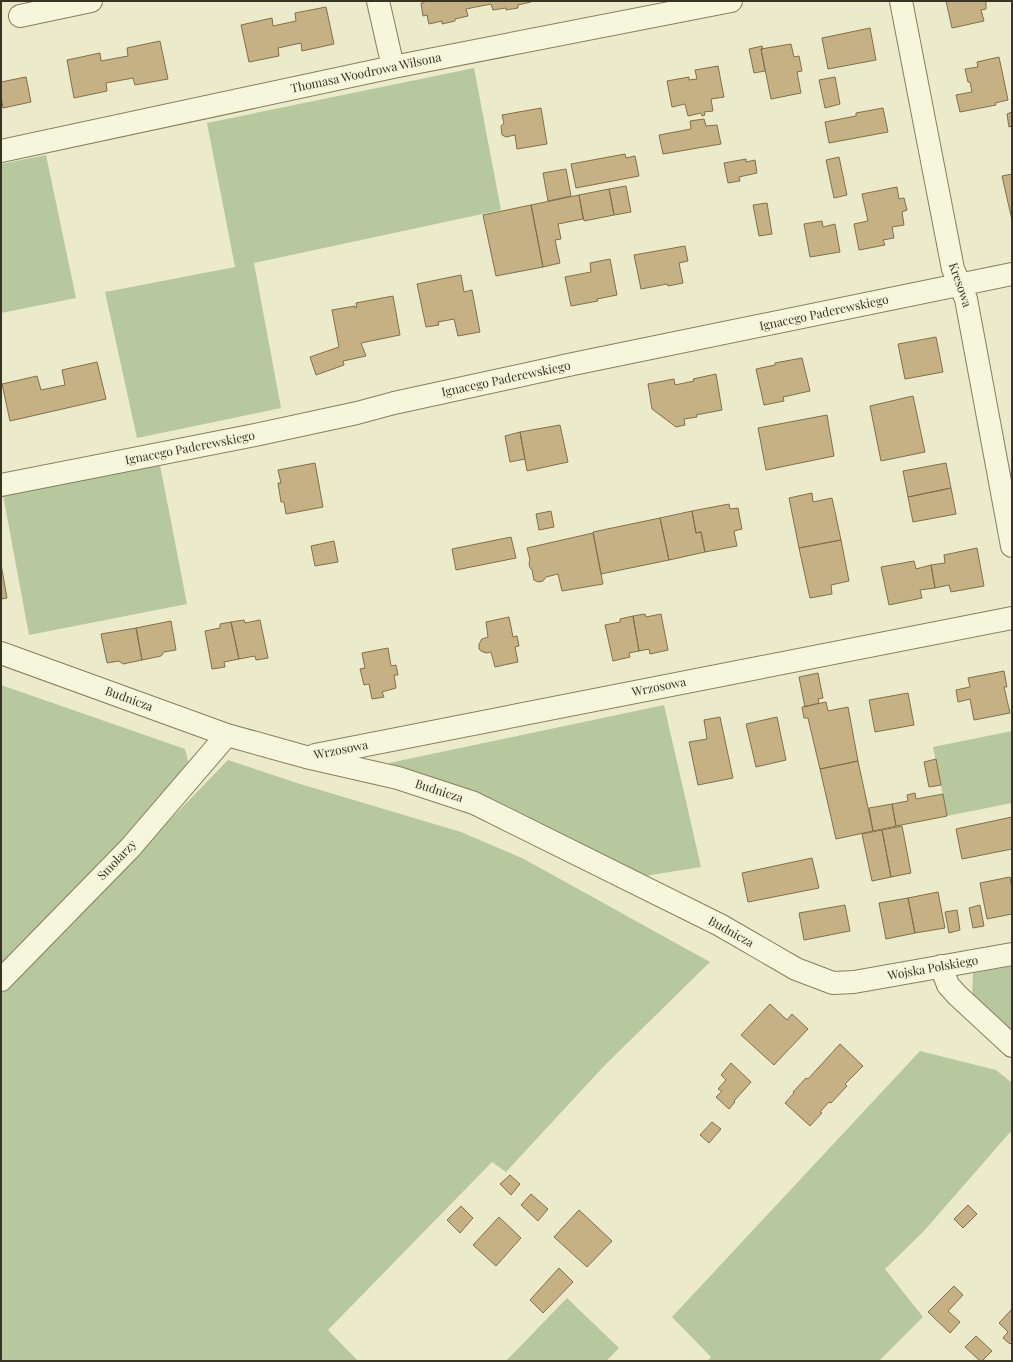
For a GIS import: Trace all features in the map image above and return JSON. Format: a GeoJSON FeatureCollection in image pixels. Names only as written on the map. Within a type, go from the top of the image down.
{"type":"FeatureCollection","features":[{"type":"Feature","properties":{"kind":"street"},"geometry":{"type":"LineString","coordinates":[[20,16],[91,1]]}},
{"type":"Feature","properties":{"kind":"street"},"geometry":{"type":"LineString","coordinates":[[378,1],[393,67]]}},
{"type":"Feature","properties":{"kind":"street","name":"Thomasa Woodrowa Wilsona"},"geometry":{"type":"LineString","coordinates":[[1,151],[393,67],[731,1]]}},
{"type":"Feature","properties":{"kind":"street","name":"Kresowa"},"geometry":{"type":"LineString","coordinates":[[901,1],[953,269],[966,299],[1012,546]]}},
{"type":"Feature","properties":{"kind":"street","name":"Ignacego Paderewskiego"},"geometry":{"type":"LineString","coordinates":[[1,484],[255,435],[573,364],[1012,274]]}},
{"type":"Feature","properties":{"kind":"street","name":"Wrzosowa"},"geometry":{"type":"LineString","coordinates":[[306,757],[1012,618]]}},
{"type":"Feature","properties":{"kind":"street","name":"Budnicza"},"geometry":{"type":"LineString","coordinates":[[1,653],[227,735],[306,757],[398,778],[474,802],[720,925],[796,969],[833,982],[854,982]]}},
{"type":"Feature","properties":{"kind":"street","name":"Smolarzy"},"geometry":{"type":"LineString","coordinates":[[1,980],[130,848],[227,735]]}},
{"type":"Feature","properties":{"kind":"street","name":"Wojska Polskiego"},"geometry":{"type":"LineString","coordinates":[[854,982],[1012,954]]}},
{"type":"Feature","properties":{"kind":"street"},"geometry":{"type":"LineString","coordinates":[[941,966],[948,985],[1012,1046]]}},
{"type":"Feature","properties":{"kind":"green space"},"geometry":{"type":"Polygon","coordinates":[[[474,68],[501,210],[254,263],[281,408],[137,438],[105,292],[235,267],[207,123],[474,68]]]}},
{"type":"Feature","properties":{"kind":"green space"},"geometry":{"type":"Polygon","coordinates":[[[46,155],[76,298],[1,313],[1,164],[46,155]]]}},
{"type":"Feature","properties":{"kind":"green space"},"geometry":{"type":"Polygon","coordinates":[[[160,465],[187,604],[29,635],[3,495],[160,465]]]}},
{"type":"Feature","properties":{"kind":"green space"},"geometry":{"type":"Polygon","coordinates":[[[1,685],[185,749],[190,769],[1,966],[1,685]]]}},
{"type":"Feature","properties":{"kind":"green space"},"geometry":{"type":"Polygon","coordinates":[[[664,705],[701,867],[645,876],[492,799],[389,763],[664,705]]]}},
{"type":"Feature","properties":{"kind":"green space"},"geometry":{"type":"Polygon","coordinates":[[[1012,731],[1012,803],[947,816],[933,747],[1012,731]]]}},
{"type":"Feature","properties":{"kind":"green space"},"geometry":{"type":"Polygon","coordinates":[[[228,760],[300,784],[461,832],[524,859],[710,962],[605,1065],[506,1172],[492,1162],[328,1330],[358,1361],[1,1361],[1,994],[228,760]]]}},
{"type":"Feature","properties":{"kind":"green space"},"geometry":{"type":"Polygon","coordinates":[[[1012,966],[1012,1035],[972,1001],[973,973],[1012,966]]]}},
{"type":"Feature","properties":{"kind":"green space"},"geometry":{"type":"Polygon","coordinates":[[[920,1051],[996,1070],[1012,1083],[1012,1130],[923,1232],[885,1269],[923,1317],[879,1361],[707,1361],[711,1357],[672,1317],[920,1051]]]}},
{"type":"Feature","properties":{"kind":"green space"},"geometry":{"type":"Polygon","coordinates":[[[567,1298],[619,1348],[606,1361],[506,1361],[567,1298]]]}},
{"type":"Feature","properties":{"kind":"building"},"geometry":{"type":"Polygon","coordinates":[[[424,1],[531,2],[518,5],[518,8],[506,10],[506,8],[493,10],[491,4],[466,9],[468,16],[442,24],[442,21],[429,24],[427,15],[423,16],[421,3],[424,3],[424,1]]]}},
{"type":"Feature","properties":{"kind":"building"},"geometry":{"type":"Polygon","coordinates":[[[946,1],[986,1],[986,9],[981,10],[984,21],[952,28],[946,1]]]}},
{"type":"Feature","properties":{"kind":"building"},"geometry":{"type":"Polygon","coordinates":[[[326,7],[334,44],[302,51],[301,43],[278,48],[279,56],[249,62],[241,25],[272,18],[273,26],[296,21],[295,13],[326,7]]]}},
{"type":"Feature","properties":{"kind":"building"},"geometry":{"type":"Polygon","coordinates":[[[870,28],[876,60],[828,69],[822,38],[870,28]]]}},
{"type":"Feature","properties":{"kind":"building"},"geometry":{"type":"Polygon","coordinates":[[[160,41],[168,79],[135,85],[133,78],[106,83],[107,91],[74,98],[67,60],[100,53],[101,61],[128,56],[127,48],[160,41]]]}},
{"type":"Feature","properties":{"kind":"building"},"geometry":{"type":"Polygon","coordinates":[[[791,44],[794,57],[799,56],[802,71],[797,72],[801,93],[771,99],[761,49],[791,44]]]}},
{"type":"Feature","properties":{"kind":"building"},"geometry":{"type":"Polygon","coordinates":[[[762,46],[763,49],[761,49],[765,71],[754,73],[749,49],[762,46]]]}},
{"type":"Feature","properties":{"kind":"building"},"geometry":{"type":"Polygon","coordinates":[[[999,57],[1008,100],[995,103],[996,105],[960,112],[956,95],[972,92],[965,69],[978,67],[977,62],[999,57]]]}},
{"type":"Feature","properties":{"kind":"building"},"geometry":{"type":"Polygon","coordinates":[[[718,66],[724,97],[711,99],[713,111],[704,112],[705,115],[702,116],[701,113],[688,116],[685,104],[672,107],[667,81],[689,77],[689,80],[697,79],[695,70],[718,66]]]}},
{"type":"Feature","properties":{"kind":"building"},"geometry":{"type":"Polygon","coordinates":[[[26,77],[31,102],[3,108],[1,82],[26,77]]]}},
{"type":"Feature","properties":{"kind":"building"},"geometry":{"type":"Polygon","coordinates":[[[835,77],[840,104],[825,108],[819,80],[835,77]]]}},
{"type":"Feature","properties":{"kind":"building"},"geometry":{"type":"Polygon","coordinates":[[[541,108],[547,144],[517,149],[515,135],[506,137],[502,135],[501,126],[504,123],[502,115],[541,108]]]}},
{"type":"Feature","properties":{"kind":"building"},"geometry":{"type":"Polygon","coordinates":[[[883,108],[888,132],[829,143],[825,122],[856,116],[856,113],[883,108]]]}},
{"type":"Feature","properties":{"kind":"building"},"geometry":{"type":"Polygon","coordinates":[[[1012,112],[1012,126],[1009,127],[1007,114],[1012,112]]]}},
{"type":"Feature","properties":{"kind":"building"},"geometry":{"type":"Polygon","coordinates":[[[704,119],[706,126],[717,125],[721,144],[663,154],[659,135],[691,129],[690,121],[704,119]]]}},
{"type":"Feature","properties":{"kind":"building"},"geometry":{"type":"Polygon","coordinates":[[[625,154],[626,158],[635,156],[639,176],[576,188],[571,164],[625,154]]]}},
{"type":"Feature","properties":{"kind":"building"},"geometry":{"type":"Polygon","coordinates":[[[839,157],[847,195],[834,198],[826,160],[839,157]]]}},
{"type":"Feature","properties":{"kind":"building"},"geometry":{"type":"Polygon","coordinates":[[[746,159],[746,162],[755,160],[757,173],[739,177],[740,181],[728,183],[724,163],[746,159]]]}},
{"type":"Feature","properties":{"kind":"building"},"geometry":{"type":"Polygon","coordinates":[[[566,169],[571,196],[548,201],[543,173],[566,169]]]}},
{"type":"Feature","properties":{"kind":"building"},"geometry":{"type":"Polygon","coordinates":[[[1012,174],[1012,220],[1002,176],[1012,174]]]}},
{"type":"Feature","properties":{"kind":"building"},"geometry":{"type":"Polygon","coordinates":[[[626,186],[631,212],[614,215],[609,189],[626,186]]]}},
{"type":"Feature","properties":{"kind":"building"},"geometry":{"type":"Polygon","coordinates":[[[897,187],[899,199],[904,198],[907,210],[902,212],[904,225],[892,227],[894,238],[883,240],[885,245],[859,250],[854,224],[868,221],[862,194],[897,187]]]}},
{"type":"Feature","properties":{"kind":"building"},"geometry":{"type":"Polygon","coordinates":[[[609,189],[614,215],[584,221],[579,195],[609,189]]]}},
{"type":"Feature","properties":{"kind":"building"},"geometry":{"type":"Polygon","coordinates":[[[579,195],[583,219],[558,224],[561,239],[555,240],[560,263],[543,267],[531,205],[579,195]]]}},
{"type":"Feature","properties":{"kind":"building"},"geometry":{"type":"Polygon","coordinates":[[[767,203],[772,234],[759,236],[753,205],[767,203]]]}},
{"type":"Feature","properties":{"kind":"building"},"geometry":{"type":"Polygon","coordinates":[[[531,205],[543,267],[496,276],[483,215],[531,205]]]}},
{"type":"Feature","properties":{"kind":"building"},"geometry":{"type":"Polygon","coordinates":[[[822,221],[823,227],[835,224],[840,252],[810,257],[804,224],[822,221]]]}},
{"type":"Feature","properties":{"kind":"building"},"geometry":{"type":"Polygon","coordinates":[[[685,246],[688,261],[679,263],[683,283],[668,286],[667,284],[641,289],[634,255],[685,246]]]}},
{"type":"Feature","properties":{"kind":"building"},"geometry":{"type":"Polygon","coordinates":[[[610,259],[617,295],[597,299],[598,301],[571,306],[565,277],[591,272],[590,263],[610,259]]]}},
{"type":"Feature","properties":{"kind":"building"},"geometry":{"type":"Polygon","coordinates":[[[461,275],[464,292],[472,290],[480,332],[458,336],[454,319],[438,322],[439,325],[426,327],[417,284],[461,275]]]}},
{"type":"Feature","properties":{"kind":"building"},"geometry":{"type":"Polygon","coordinates":[[[393,296],[400,335],[361,343],[366,356],[343,361],[344,365],[316,375],[310,357],[339,347],[332,310],[355,306],[355,308],[357,307],[356,303],[393,296]]]}},
{"type":"Feature","properties":{"kind":"building"},"geometry":{"type":"Polygon","coordinates":[[[936,337],[943,372],[905,379],[898,344],[936,337]]]}},
{"type":"Feature","properties":{"kind":"building"},"geometry":{"type":"Polygon","coordinates":[[[802,358],[810,391],[783,397],[784,401],[764,405],[756,369],[775,365],[775,363],[802,358]]]}},
{"type":"Feature","properties":{"kind":"building"},"geometry":{"type":"Polygon","coordinates":[[[97,362],[106,399],[10,421],[2,384],[37,376],[41,390],[65,385],[62,370],[97,362]]]}},
{"type":"Feature","properties":{"kind":"building"},"geometry":{"type":"Polygon","coordinates":[[[716,374],[722,410],[684,419],[685,425],[676,427],[652,409],[648,384],[674,379],[675,385],[716,374]]]}},
{"type":"Feature","properties":{"kind":"building"},"geometry":{"type":"Polygon","coordinates":[[[913,396],[925,452],[881,461],[870,406],[913,396]]]}},
{"type":"Feature","properties":{"kind":"building"},"geometry":{"type":"Polygon","coordinates":[[[827,415],[834,456],[766,470],[758,428],[827,415]]]}},
{"type":"Feature","properties":{"kind":"building"},"geometry":{"type":"Polygon","coordinates":[[[560,425],[568,462],[527,471],[520,432],[560,425]]]}},
{"type":"Feature","properties":{"kind":"building"},"geometry":{"type":"Polygon","coordinates":[[[520,432],[525,459],[510,462],[505,436],[520,432]]]}},
{"type":"Feature","properties":{"kind":"building"},"geometry":{"type":"Polygon","coordinates":[[[315,463],[323,507],[286,514],[284,502],[281,502],[278,483],[281,483],[278,470],[315,463]]]}},
{"type":"Feature","properties":{"kind":"building"},"geometry":{"type":"Polygon","coordinates":[[[946,463],[951,488],[908,497],[903,471],[946,463]]]}},
{"type":"Feature","properties":{"kind":"building"},"geometry":{"type":"Polygon","coordinates":[[[951,488],[956,514],[913,522],[908,497],[951,488]]]}},
{"type":"Feature","properties":{"kind":"building"},"geometry":{"type":"Polygon","coordinates":[[[812,493],[813,502],[832,498],[841,540],[799,548],[789,498],[812,493]]]}},
{"type":"Feature","properties":{"kind":"building"},"geometry":{"type":"Polygon","coordinates":[[[729,504],[730,509],[738,508],[742,529],[734,531],[737,546],[705,552],[701,532],[696,533],[692,511],[729,504]]]}},
{"type":"Feature","properties":{"kind":"building"},"geometry":{"type":"Polygon","coordinates":[[[551,511],[554,527],[539,530],[536,514],[551,511]]]}},
{"type":"Feature","properties":{"kind":"building"},"geometry":{"type":"Polygon","coordinates":[[[692,511],[696,533],[701,532],[705,552],[669,560],[660,518],[692,511]]]}},
{"type":"Feature","properties":{"kind":"building"},"geometry":{"type":"Polygon","coordinates":[[[660,518],[669,560],[601,574],[593,532],[660,518]]]}},
{"type":"Feature","properties":{"kind":"building"},"geometry":{"type":"Polygon","coordinates":[[[593,533],[603,584],[562,591],[558,574],[546,577],[543,581],[538,582],[534,580],[532,570],[530,568],[527,548],[593,533]]]}},
{"type":"Feature","properties":{"kind":"building"},"geometry":{"type":"Polygon","coordinates":[[[511,537],[516,558],[456,570],[452,549],[511,537]]]}},
{"type":"Feature","properties":{"kind":"building"},"geometry":{"type":"Polygon","coordinates":[[[841,540],[849,581],[831,585],[832,594],[810,598],[799,548],[841,540]]]}},
{"type":"Feature","properties":{"kind":"building"},"geometry":{"type":"Polygon","coordinates":[[[334,541],[338,562],[315,566],[311,546],[334,541]]]}},
{"type":"Feature","properties":{"kind":"building"},"geometry":{"type":"Polygon","coordinates":[[[977,548],[984,586],[951,592],[949,585],[935,588],[931,565],[945,563],[944,555],[977,548]]]}},
{"type":"Feature","properties":{"kind":"building"},"geometry":{"type":"Polygon","coordinates":[[[914,561],[916,569],[931,565],[935,588],[920,590],[922,598],[889,605],[881,567],[914,561]]]}},
{"type":"Feature","properties":{"kind":"building"},"geometry":{"type":"Polygon","coordinates":[[[1,564],[7,598],[1,599],[1,564]]]}},
{"type":"Feature","properties":{"kind":"building"},"geometry":{"type":"Polygon","coordinates":[[[645,614],[646,617],[661,614],[668,650],[650,654],[649,649],[639,651],[633,616],[645,614]]]}},
{"type":"Feature","properties":{"kind":"building"},"geometry":{"type":"Polygon","coordinates":[[[633,616],[639,651],[629,653],[630,657],[613,661],[605,625],[620,622],[620,619],[633,616]]]}},
{"type":"Feature","properties":{"kind":"building"},"geometry":{"type":"Polygon","coordinates":[[[509,617],[513,637],[517,636],[519,646],[515,647],[518,662],[495,667],[491,652],[486,653],[481,651],[479,649],[479,644],[482,639],[488,637],[486,622],[509,617]]]}},
{"type":"Feature","properties":{"kind":"building"},"geometry":{"type":"Polygon","coordinates":[[[244,620],[245,623],[260,620],[268,658],[256,660],[255,656],[239,659],[231,622],[244,620]]]}},
{"type":"Feature","properties":{"kind":"building"},"geometry":{"type":"Polygon","coordinates":[[[171,621],[176,650],[164,652],[161,656],[142,660],[136,628],[171,621]]]}},
{"type":"Feature","properties":{"kind":"building"},"geometry":{"type":"Polygon","coordinates":[[[231,622],[239,659],[224,662],[225,667],[212,669],[205,631],[220,628],[220,624],[231,622]]]}},
{"type":"Feature","properties":{"kind":"building"},"geometry":{"type":"Polygon","coordinates":[[[136,628],[142,660],[123,664],[119,661],[107,663],[101,634],[136,628]]]}},
{"type":"Feature","properties":{"kind":"building"},"geometry":{"type":"Polygon","coordinates":[[[388,648],[391,666],[396,665],[398,675],[394,675],[396,688],[382,692],[384,697],[372,699],[369,684],[364,685],[360,669],[365,668],[362,653],[388,648]]]}},
{"type":"Feature","properties":{"kind":"building"},"geometry":{"type":"Polygon","coordinates":[[[1004,671],[1007,687],[1004,687],[1010,713],[974,720],[970,699],[958,702],[956,690],[970,687],[968,678],[1004,671]]]}},
{"type":"Feature","properties":{"kind":"building"},"geometry":{"type":"Polygon","coordinates":[[[818,673],[823,698],[818,699],[819,703],[805,707],[799,677],[818,673]]]}},
{"type":"Feature","properties":{"kind":"building"},"geometry":{"type":"Polygon","coordinates":[[[908,693],[914,725],[875,732],[869,700],[908,693]]]}},
{"type":"Feature","properties":{"kind":"building"},"geometry":{"type":"Polygon","coordinates":[[[826,702],[828,711],[848,707],[858,761],[820,769],[808,718],[804,718],[802,707],[826,702]]]}},
{"type":"Feature","properties":{"kind":"building"},"geometry":{"type":"Polygon","coordinates":[[[720,717],[733,778],[698,785],[689,742],[707,739],[704,720],[720,717]]]}},
{"type":"Feature","properties":{"kind":"building"},"geometry":{"type":"Polygon","coordinates":[[[777,717],[786,760],[756,767],[746,724],[777,717]]]}},
{"type":"Feature","properties":{"kind":"building"},"geometry":{"type":"Polygon","coordinates":[[[936,759],[941,785],[929,787],[924,762],[936,759]]]}},
{"type":"Feature","properties":{"kind":"building"},"geometry":{"type":"Polygon","coordinates":[[[858,761],[873,831],[836,839],[820,769],[858,761]]]}},
{"type":"Feature","properties":{"kind":"building"},"geometry":{"type":"Polygon","coordinates":[[[915,793],[916,799],[943,794],[947,816],[896,826],[892,804],[908,801],[907,795],[915,793]]]}},
{"type":"Feature","properties":{"kind":"building"},"geometry":{"type":"Polygon","coordinates":[[[892,804],[896,826],[873,831],[869,808],[892,804]]]}},
{"type":"Feature","properties":{"kind":"building"},"geometry":{"type":"Polygon","coordinates":[[[1012,817],[1012,849],[962,859],[956,829],[1012,817]]]}},
{"type":"Feature","properties":{"kind":"building"},"geometry":{"type":"Polygon","coordinates":[[[902,826],[911,873],[891,877],[882,830],[902,826]]]}},
{"type":"Feature","properties":{"kind":"building"},"geometry":{"type":"Polygon","coordinates":[[[882,830],[891,877],[872,881],[862,834],[882,830]]]}},
{"type":"Feature","properties":{"kind":"building"},"geometry":{"type":"Polygon","coordinates":[[[812,858],[819,888],[748,902],[742,873],[812,858]]]}},
{"type":"Feature","properties":{"kind":"building"},"geometry":{"type":"Polygon","coordinates":[[[1010,877],[1012,890],[1012,914],[987,919],[980,883],[1010,877]]]}},
{"type":"Feature","properties":{"kind":"building"},"geometry":{"type":"Polygon","coordinates":[[[938,892],[945,928],[915,933],[908,898],[938,892]]]}},
{"type":"Feature","properties":{"kind":"building"},"geometry":{"type":"Polygon","coordinates":[[[908,898],[915,933],[886,939],[879,903],[908,898]]]}},
{"type":"Feature","properties":{"kind":"building"},"geometry":{"type":"Polygon","coordinates":[[[845,905],[850,931],[804,940],[799,913],[845,905]]]}},
{"type":"Feature","properties":{"kind":"building"},"geometry":{"type":"Polygon","coordinates":[[[980,905],[984,926],[973,928],[969,908],[980,905]]]}},
{"type":"Feature","properties":{"kind":"building"},"geometry":{"type":"Polygon","coordinates":[[[957,910],[960,930],[949,933],[945,912],[957,910]]]}},
{"type":"Feature","properties":{"kind":"building"},"geometry":{"type":"Polygon","coordinates":[[[770,1004],[787,1020],[792,1014],[808,1029],[774,1065],[741,1035],[770,1004]]]}},
{"type":"Feature","properties":{"kind":"building"},"geometry":{"type":"Polygon","coordinates":[[[840,1044],[863,1066],[845,1084],[847,1086],[820,1112],[822,1113],[810,1126],[785,1103],[806,1078],[808,1079],[840,1044]]]}},
{"type":"Feature","properties":{"kind":"building"},"geometry":{"type":"Polygon","coordinates":[[[731,1063],[751,1082],[729,1109],[716,1097],[722,1091],[718,1089],[726,1080],[721,1075],[731,1063]]]}},
{"type":"Feature","properties":{"kind":"building"},"geometry":{"type":"Polygon","coordinates":[[[712,1122],[721,1129],[709,1143],[700,1135],[712,1122]]]}},
{"type":"Feature","properties":{"kind":"building"},"geometry":{"type":"Polygon","coordinates":[[[510,1175],[520,1184],[511,1195],[500,1184],[510,1175]]]}},
{"type":"Feature","properties":{"kind":"building"},"geometry":{"type":"Polygon","coordinates":[[[531,1194],[548,1209],[538,1221],[521,1205],[531,1194]]]}},
{"type":"Feature","properties":{"kind":"building"},"geometry":{"type":"Polygon","coordinates":[[[968,1205],[977,1214],[963,1228],[954,1219],[968,1205]]]}},
{"type":"Feature","properties":{"kind":"building"},"geometry":{"type":"Polygon","coordinates":[[[461,1206],[473,1218],[460,1233],[447,1220],[461,1206]]]}},
{"type":"Feature","properties":{"kind":"building"},"geometry":{"type":"Polygon","coordinates":[[[579,1210],[612,1241],[587,1267],[554,1237],[579,1210]]]}},
{"type":"Feature","properties":{"kind":"building"},"geometry":{"type":"Polygon","coordinates":[[[499,1217],[521,1238],[496,1266],[473,1245],[499,1217]]]}},
{"type":"Feature","properties":{"kind":"building"},"geometry":{"type":"Polygon","coordinates":[[[559,1268],[573,1282],[543,1313],[530,1300],[559,1268]]]}},
{"type":"Feature","properties":{"kind":"building"},"geometry":{"type":"Polygon","coordinates":[[[954,1286],[963,1295],[948,1311],[960,1322],[950,1333],[928,1312],[954,1286]]]}},
{"type":"Feature","properties":{"kind":"building"},"geometry":{"type":"Polygon","coordinates":[[[1012,1309],[1012,1342],[1010,1344],[1003,1338],[1008,1332],[999,1323],[1012,1309]]]}},
{"type":"Feature","properties":{"kind":"building"},"geometry":{"type":"Polygon","coordinates":[[[976,1336],[992,1351],[983,1360],[984,1361],[980,1361],[965,1347],[976,1336]]]}}]}
